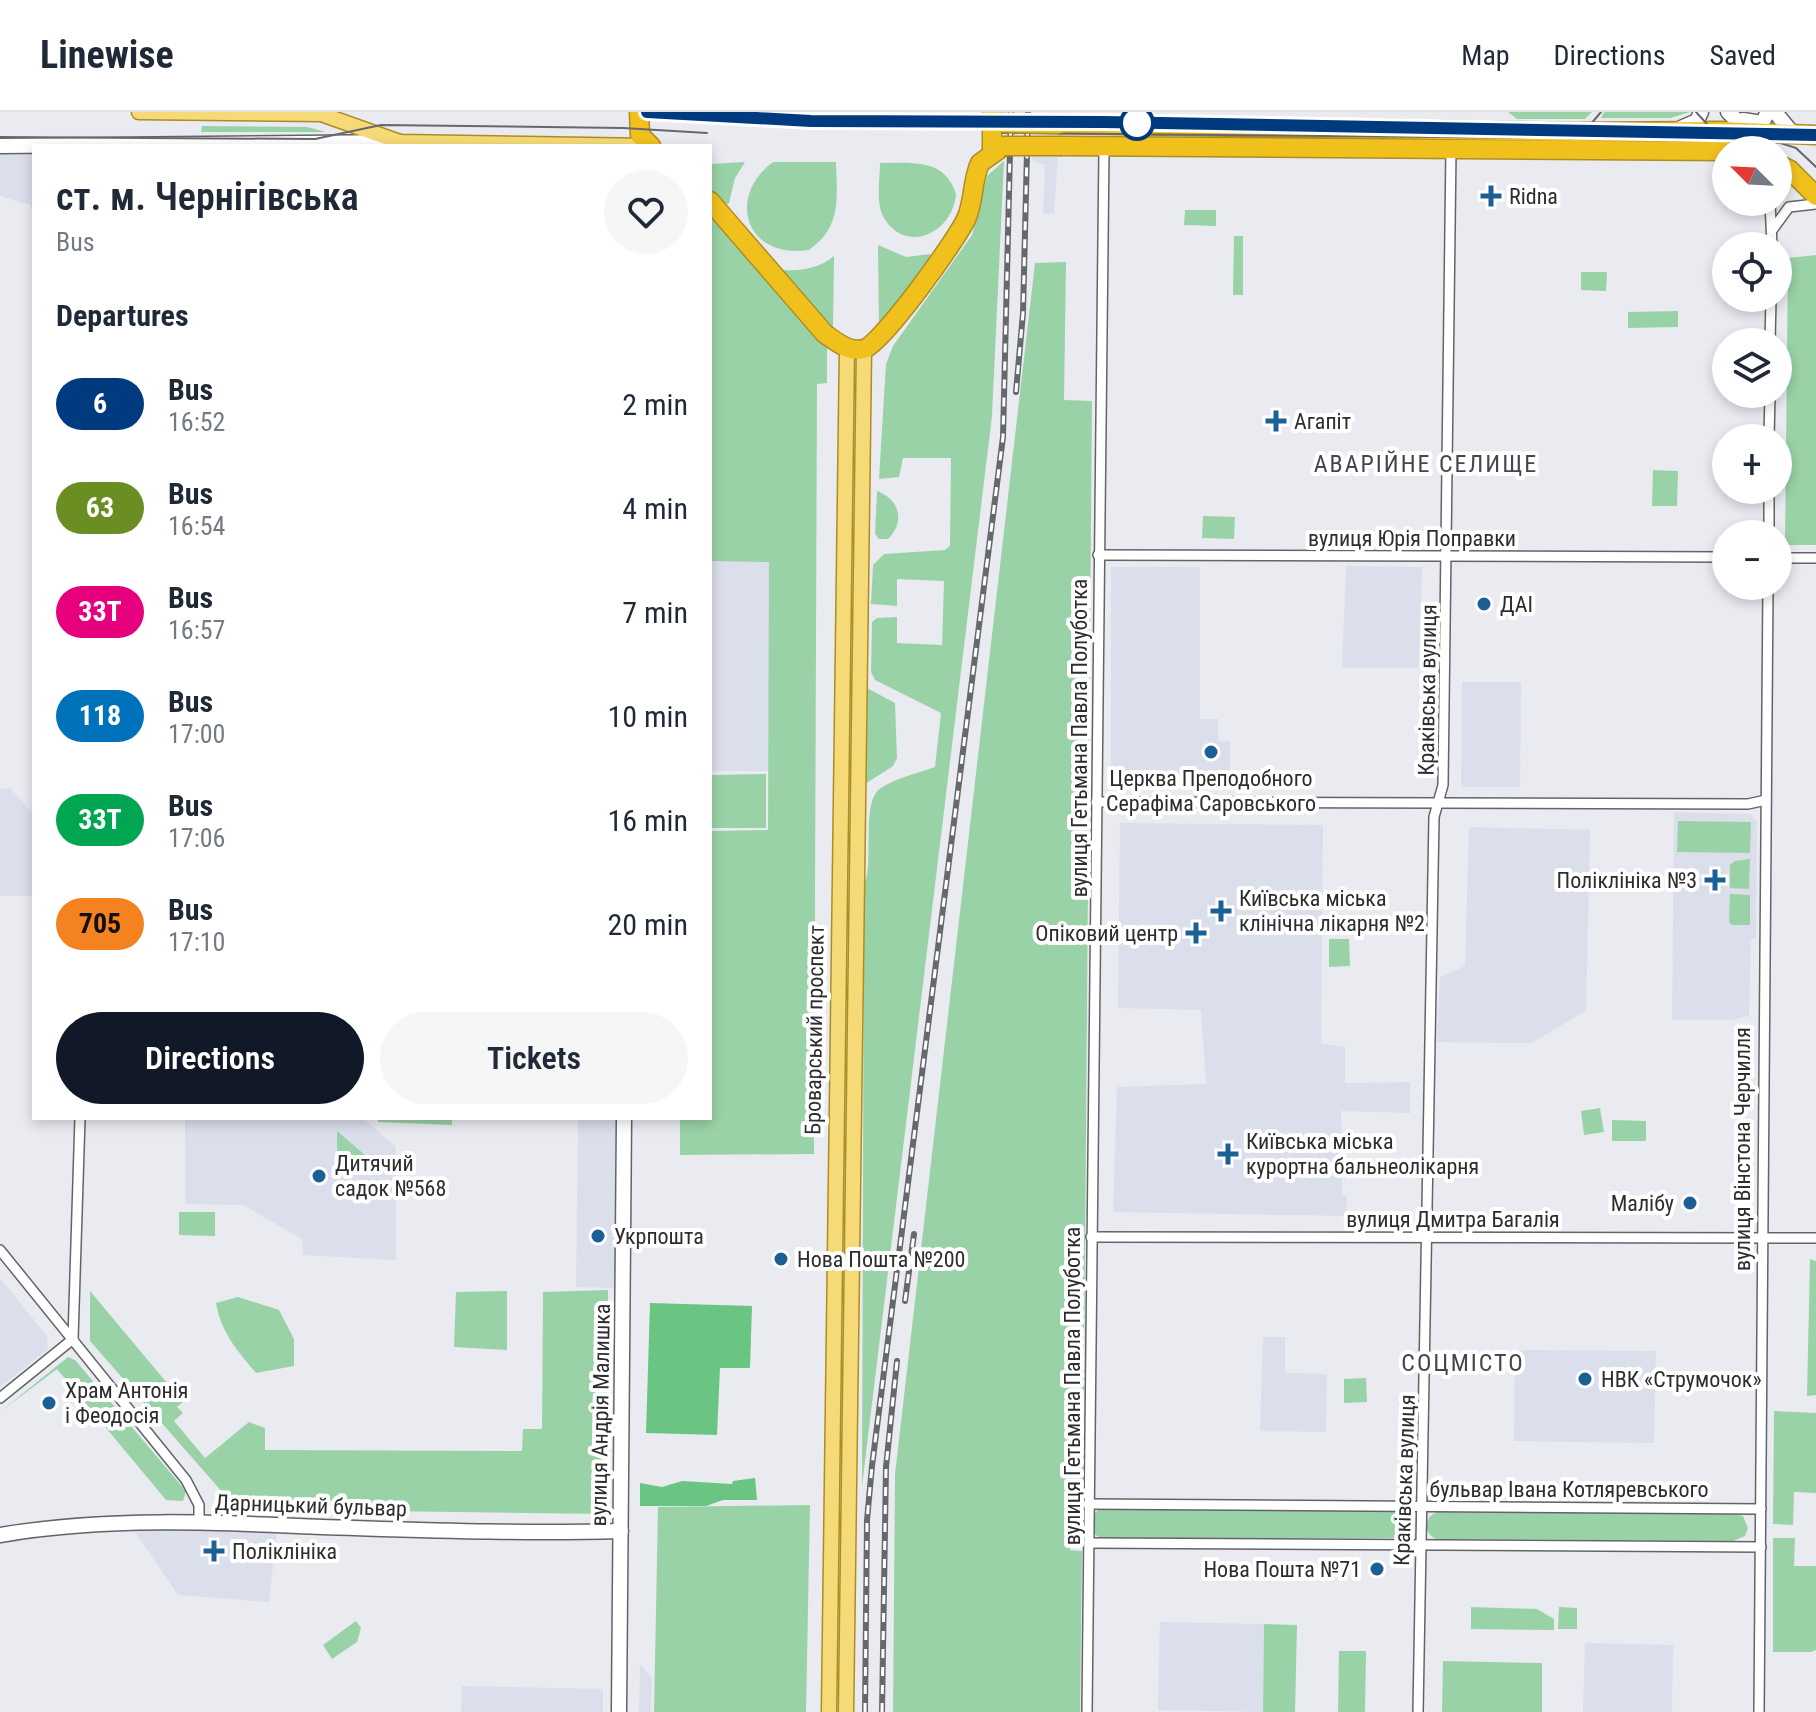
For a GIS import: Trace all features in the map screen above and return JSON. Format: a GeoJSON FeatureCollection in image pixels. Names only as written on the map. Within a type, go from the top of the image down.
{"type":"FeatureCollection","features":[{"type":"Feature","properties":{"kind":"highway"},"geometry":{"type":"LineString","coordinates":[[639,112],[640,135],[649,144]]}},
{"type":"Feature","properties":{"kind":"highway"},"geometry":{"type":"LineString","coordinates":[[998,149],[995,116],[1060,124],[1104,117],[1292,128],[1816,135]]}},
{"type":"Feature","properties":{"kind":"highway"},"geometry":{"type":"LineString","coordinates":[[712,203],[825,334],[856,349],[883,336],[959,232],[970,206],[974,176],[980,163],[998,149],[1062,146],[1104,149],[1712,151]]}},
{"type":"Feature","properties":{"kind":"highway"},"geometry":{"type":"LineString","coordinates":[[1792,173],[1816,196]]}},
{"type":"Feature","properties":{"kind":"main road"},"geometry":{"type":"LineString","coordinates":[[139,112],[332,114],[400,142],[526,144]]}},
{"type":"Feature","properties":{"kind":"main road","name":"Броварський проспект"},"geometry":{"type":"LineString","coordinates":[[829,1712],[856,349]]}},
{"type":"Feature","properties":{"kind":"main road","name":"Броварський проспект"},"geometry":{"type":"LineString","coordinates":[[846,1712],[856,349]]}},
{"type":"Feature","properties":{"kind":"street"},"geometry":{"type":"LineString","coordinates":[[1674,131],[1693,124],[1701,112]]}},
{"type":"Feature","properties":{"kind":"street"},"geometry":{"type":"LineString","coordinates":[[1728,112],[1756,124],[1762,123],[1768,112]]}},
{"type":"Feature","properties":{"kind":"street"},"geometry":{"type":"LineString","coordinates":[[1728,112],[1754,136]]}},
{"type":"Feature","properties":{"kind":"street"},"geometry":{"type":"LineString","coordinates":[[1775,112],[1794,135]]}},
{"type":"Feature","properties":{"kind":"street"},"geometry":{"type":"LineString","coordinates":[[248,144],[400,142]]}},
{"type":"Feature","properties":{"kind":"street"},"geometry":{"type":"LineString","coordinates":[[0,146],[32,146]]}},
{"type":"Feature","properties":{"kind":"street","name":"Краківська вулиця"},"geometry":{"type":"LineString","coordinates":[[1418,1712],[1434,817],[1443,785],[1451,148]]}},
{"type":"Feature","properties":{"kind":"street","name":"вулиця Гетьмана Павла Полуботка"},"geometry":{"type":"LineString","coordinates":[[1087,1712],[1104,149]]}},
{"type":"Feature","properties":{"kind":"street"},"geometry":{"type":"LineString","coordinates":[[1773,229],[1789,207],[1816,204]]}},
{"type":"Feature","properties":{"kind":"street"},"geometry":{"type":"LineString","coordinates":[[1772,216],[1773,232]]}},
{"type":"Feature","properties":{"kind":"street","name":"вулиця Юрія Поправки"},"geometry":{"type":"LineString","coordinates":[[1098,555],[1712,557]]}},
{"type":"Feature","properties":{"kind":"street"},"geometry":{"type":"LineString","coordinates":[[1792,558],[1816,558]]}},
{"type":"Feature","properties":{"kind":"street","name":"вулиця Вінстона Черчилля"},"geometry":{"type":"LineString","coordinates":[[1759,1712],[1768,600]]}},
{"type":"Feature","properties":{"kind":"street"},"geometry":{"type":"LineString","coordinates":[[1096,802],[1755,804],[1766,800]]}},
{"type":"Feature","properties":{"kind":"street"},"geometry":{"type":"LineString","coordinates":[[0,1398],[73,1339],[80,1120]]}},
{"type":"Feature","properties":{"kind":"street","name":"вулиця Андрія Малишка"},"geometry":{"type":"LineString","coordinates":[[619,1712],[624,1120]]}},
{"type":"Feature","properties":{"kind":"street","name":"вулиця Дмитра Багалія"},"geometry":{"type":"LineString","coordinates":[[1091,1237],[1816,1238]]}},
{"type":"Feature","properties":{"kind":"street"},"geometry":{"type":"LineString","coordinates":[[0,1250],[186,1480],[199,1505],[199,1524]]}},
{"type":"Feature","properties":{"kind":"street","name":"бульвар Івана Котляревського"},"geometry":{"type":"LineString","coordinates":[[1088,1504],[1761,1509]]}},
{"type":"Feature","properties":{"kind":"street","name":"Дарницький бульвар"},"geometry":{"type":"LineString","coordinates":[[0,1535],[59,1526],[199,1524],[464,1532],[621,1531]]}},
{"type":"Feature","properties":{"kind":"street"},"geometry":{"type":"LineString","coordinates":[[1089,1543],[1761,1547]]}},
{"type":"Feature","properties":{"kind":"shaded area"},"geometry":{"type":"Polygon","coordinates":[[[0,150],[32,150],[32,208],[30,205],[0,196],[0,150]]]}},
{"type":"Feature","properties":{"kind":"shaded area"},"geometry":{"type":"Polygon","coordinates":[[[1032,153],[1058,155],[1054,213],[1043,214],[1045,165],[1033,161],[1032,153]]]}},
{"type":"Feature","properties":{"kind":"shaded area"},"geometry":{"type":"Polygon","coordinates":[[[712,561],[769,561],[769,771],[712,771],[712,561]]]}},
{"type":"Feature","properties":{"kind":"shaded area"},"geometry":{"type":"Polygon","coordinates":[[[1346,566],[1422,567],[1419,668],[1342,668],[1346,566]]]}},
{"type":"Feature","properties":{"kind":"shaded area"},"geometry":{"type":"Polygon","coordinates":[[[1111,567],[1200,567],[1200,719],[1218,719],[1218,741],[1230,741],[1230,780],[1111,780],[1111,567]]]}},
{"type":"Feature","properties":{"kind":"shaded area"},"geometry":{"type":"Polygon","coordinates":[[[1462,682],[1521,682],[1520,787],[1461,787],[1462,682]]]}},
{"type":"Feature","properties":{"kind":"shaded area"},"geometry":{"type":"Polygon","coordinates":[[[10,788],[32,813],[32,896],[0,896],[0,789],[10,788]]]}},
{"type":"Feature","properties":{"kind":"shaded area","name":"Поліклініка №3"},"geometry":{"type":"Polygon","coordinates":[[[1674,812],[1750,814],[1757,821],[1756,938],[1751,939],[1749,1016],[1731,1020],[1672,1020],[1674,812]]]}},
{"type":"Feature","properties":{"kind":"shaded area"},"geometry":{"type":"Polygon","coordinates":[[[1120,823],[1323,825],[1321,1043],[1345,1047],[1345,1083],[1410,1082],[1410,1113],[1341,1111],[1342,1195],[1347,1196],[1346,1216],[1113,1212],[1117,1087],[1206,1084],[1201,1010],[1118,1008],[1120,823]]]}},
{"type":"Feature","properties":{"kind":"shaded area"},"geometry":{"type":"Polygon","coordinates":[[[1469,827],[1590,830],[1586,1011],[1531,1043],[1437,1042],[1440,977],[1465,966],[1469,827]]]}},
{"type":"Feature","properties":{"kind":"shaded area","name":"Дитячий садок №568"},"geometry":{"type":"Polygon","coordinates":[[[185,1120],[365,1120],[396,1147],[396,1260],[303,1255],[302,1239],[243,1205],[185,1204],[185,1120]]]}},
{"type":"Feature","properties":{"kind":"shaded area"},"geometry":{"type":"Polygon","coordinates":[[[578,1120],[616,1120],[616,1288],[576,1287],[578,1120]]]}},
{"type":"Feature","properties":{"kind":"shaded area"},"geometry":{"type":"Polygon","coordinates":[[[0,1278],[47,1336],[48,1349],[0,1387],[0,1278]]]}},
{"type":"Feature","properties":{"kind":"shaded area"},"geometry":{"type":"Polygon","coordinates":[[[1263,1337],[1285,1337],[1285,1373],[1327,1374],[1326,1432],[1260,1431],[1263,1337]]]}},
{"type":"Feature","properties":{"kind":"shaded area","name":"НВК «Струмочок»"},"geometry":{"type":"Polygon","coordinates":[[[1515,1350],[1656,1351],[1654,1443],[1514,1441],[1515,1350]]]}},
{"type":"Feature","properties":{"kind":"shaded area"},"geometry":{"type":"Polygon","coordinates":[[[133,1529],[277,1529],[269,1602],[178,1595],[133,1529]]]}},
{"type":"Feature","properties":{"kind":"shaded area"},"geometry":{"type":"Polygon","coordinates":[[[1160,1622],[1264,1624],[1263,1712],[1158,1710],[1160,1622]]]}},
{"type":"Feature","properties":{"kind":"shaded area"},"geometry":{"type":"Polygon","coordinates":[[[1585,1643],[1673,1645],[1672,1712],[1583,1712],[1585,1643]]]}},
{"type":"Feature","properties":{"kind":"shaded area"},"geometry":{"type":"Polygon","coordinates":[[[640,1664],[652,1678],[651,1712],[639,1712],[640,1664]]]}},
{"type":"Feature","properties":{"kind":"shaded area"},"geometry":{"type":"Polygon","coordinates":[[[462,1686],[603,1689],[603,1712],[461,1712],[462,1686]]]}},
{"type":"Feature","properties":{"kind":"green space"},"geometry":{"type":"Polygon","coordinates":[[[1508,112],[1592,112],[1585,119],[1517,119],[1508,112]]]}},
{"type":"Feature","properties":{"kind":"green space"},"geometry":{"type":"Polygon","coordinates":[[[1604,112],[1690,112],[1670,118],[1601,118],[1604,112]]]}},
{"type":"Feature","properties":{"kind":"green space"},"geometry":{"type":"Polygon","coordinates":[[[202,126],[307,127],[326,132],[201,132],[202,126]]]}},
{"type":"Feature","properties":{"kind":"green space"},"geometry":{"type":"Polygon","coordinates":[[[1004,161],[992,416],[862,1486],[864,886],[869,818],[875,795],[881,788],[935,767],[941,713],[875,680],[871,672],[872,622],[877,618],[897,617],[897,643],[942,645],[944,581],[897,579],[897,606],[871,604],[873,565],[884,554],[945,550],[950,546],[951,458],[903,458],[899,477],[879,479],[886,364],[893,346],[972,235],[987,176],[1004,161]]]}},
{"type":"Feature","properties":{"kind":"green space"},"geometry":{"type":"Polygon","coordinates":[[[745,162],[735,178],[729,203],[724,206],[712,192],[712,164],[745,162]]]}},
{"type":"Feature","properties":{"kind":"green space"},"geometry":{"type":"Polygon","coordinates":[[[773,162],[836,162],[837,200],[832,222],[820,241],[809,250],[788,251],[770,246],[758,236],[750,223],[747,208],[750,192],[758,177],[773,162]]]}},
{"type":"Feature","properties":{"kind":"green space"},"geometry":{"type":"Polygon","coordinates":[[[880,163],[926,165],[936,168],[951,182],[956,194],[953,208],[937,229],[913,237],[891,227],[880,208],[880,163]]]}},
{"type":"Feature","properties":{"kind":"green space"},"geometry":{"type":"Polygon","coordinates":[[[1185,210],[1216,210],[1216,226],[1184,225],[1185,210]]]}},
{"type":"Feature","properties":{"kind":"green space"},"geometry":{"type":"Polygon","coordinates":[[[712,213],[827,348],[827,383],[817,384],[814,1154],[680,1155],[680,1120],[712,1120],[712,831],[768,830],[769,562],[712,561],[712,213]]]}},
{"type":"Feature","properties":{"kind":"green space"},"geometry":{"type":"Polygon","coordinates":[[[1234,236],[1243,236],[1243,295],[1233,295],[1234,236]]]}},
{"type":"Feature","properties":{"kind":"green space"},"geometry":{"type":"Polygon","coordinates":[[[878,245],[906,257],[930,254],[933,258],[879,329],[878,245]]]}},
{"type":"Feature","properties":{"kind":"green space"},"geometry":{"type":"Polygon","coordinates":[[[1816,255],[1816,545],[1792,545],[1792,520],[1785,520],[1785,504],[1792,504],[1792,424],[1786,424],[1786,408],[1792,408],[1792,328],[1787,328],[1787,312],[1792,312],[1792,258],[1816,255]]]}},
{"type":"Feature","properties":{"kind":"green space"},"geometry":{"type":"Polygon","coordinates":[[[834,256],[833,330],[782,276],[783,270],[810,268],[834,256]]]}},
{"type":"Feature","properties":{"kind":"green space"},"geometry":{"type":"Polygon","coordinates":[[[1066,262],[1064,400],[1092,401],[1083,1496],[1071,1496],[1070,1550],[1082,1551],[1080,1712],[893,1712],[895,1474],[1035,263],[1066,262]]]}},
{"type":"Feature","properties":{"kind":"green space"},"geometry":{"type":"Polygon","coordinates":[[[1581,272],[1607,272],[1606,291],[1581,290],[1581,272]]]}},
{"type":"Feature","properties":{"kind":"green space"},"geometry":{"type":"Polygon","coordinates":[[[1678,311],[1678,327],[1628,328],[1628,312],[1678,311]]]}},
{"type":"Feature","properties":{"kind":"green space"},"geometry":{"type":"Polygon","coordinates":[[[1653,470],[1678,471],[1677,506],[1652,506],[1653,470]]]}},
{"type":"Feature","properties":{"kind":"green space"},"geometry":{"type":"Polygon","coordinates":[[[877,491],[891,499],[898,511],[897,525],[888,539],[879,539],[875,534],[877,491]]]}},
{"type":"Feature","properties":{"kind":"green space"},"geometry":{"type":"Polygon","coordinates":[[[1203,516],[1235,517],[1234,539],[1202,538],[1203,516]]]}},
{"type":"Feature","properties":{"kind":"green space"},"geometry":{"type":"Polygon","coordinates":[[[865,687],[895,703],[897,758],[893,766],[865,784],[865,687]]]}},
{"type":"Feature","properties":{"kind":"green space"},"geometry":{"type":"Polygon","coordinates":[[[766,774],[766,828],[712,828],[712,775],[766,774]]]}},
{"type":"Feature","properties":{"kind":"green space"},"geometry":{"type":"Polygon","coordinates":[[[1678,821],[1751,822],[1750,853],[1677,852],[1678,821]]]}},
{"type":"Feature","properties":{"kind":"green space"},"geometry":{"type":"Polygon","coordinates":[[[1750,859],[1749,889],[1730,888],[1730,865],[1750,859]]]}},
{"type":"Feature","properties":{"kind":"green space"},"geometry":{"type":"Polygon","coordinates":[[[1730,894],[1750,895],[1750,925],[1732,925],[1729,922],[1730,894]]]}},
{"type":"Feature","properties":{"kind":"green space"},"geometry":{"type":"Polygon","coordinates":[[[1329,939],[1349,939],[1350,966],[1329,967],[1329,939]]]}},
{"type":"Feature","properties":{"kind":"green space"},"geometry":{"type":"Polygon","coordinates":[[[1600,1108],[1604,1132],[1584,1135],[1581,1111],[1600,1108]]]}},
{"type":"Feature","properties":{"kind":"green space"},"geometry":{"type":"Polygon","coordinates":[[[452,1120],[452,1125],[378,1122],[452,1120]]]}},
{"type":"Feature","properties":{"kind":"green space"},"geometry":{"type":"Polygon","coordinates":[[[1612,1120],[1646,1121],[1646,1141],[1612,1141],[1612,1120]]]}},
{"type":"Feature","properties":{"kind":"green space"},"geometry":{"type":"Polygon","coordinates":[[[337,1131],[372,1161],[337,1160],[337,1131]]]}},
{"type":"Feature","properties":{"kind":"green space"},"geometry":{"type":"Polygon","coordinates":[[[179,1212],[215,1212],[215,1236],[179,1235],[179,1212]]]}},
{"type":"Feature","properties":{"kind":"green space"},"geometry":{"type":"Polygon","coordinates":[[[1810,1259],[1816,1261],[1816,1395],[1807,1396],[1810,1259]]]}},
{"type":"Feature","properties":{"kind":"green space"},"geometry":{"type":"Polygon","coordinates":[[[608,1290],[606,1514],[237,1509],[90,1341],[90,1291],[183,1402],[177,1407],[183,1413],[174,1421],[205,1458],[249,1422],[265,1428],[265,1450],[522,1451],[523,1429],[542,1429],[543,1292],[608,1290]]]}},
{"type":"Feature","properties":{"kind":"green space"},"geometry":{"type":"Polygon","coordinates":[[[507,1291],[507,1350],[454,1347],[456,1292],[507,1291]]]}},
{"type":"Feature","properties":{"kind":"green space"},"geometry":{"type":"Polygon","coordinates":[[[238,1297],[279,1310],[294,1339],[294,1366],[256,1373],[242,1357],[226,1332],[216,1303],[238,1297]]]}},
{"type":"Feature","properties":{"kind":"green space"},"geometry":{"type":"Polygon","coordinates":[[[650,1303],[752,1306],[750,1368],[720,1368],[717,1435],[646,1433],[650,1303]]]}},
{"type":"Feature","properties":{"kind":"green space"},"geometry":{"type":"Polygon","coordinates":[[[68,1357],[75,1360],[186,1491],[183,1501],[166,1500],[57,1369],[0,1412],[68,1357]]]}},
{"type":"Feature","properties":{"kind":"green space"},"geometry":{"type":"Polygon","coordinates":[[[1366,1378],[1367,1402],[1344,1403],[1344,1379],[1366,1378]]]}},
{"type":"Feature","properties":{"kind":"green space"},"geometry":{"type":"Polygon","coordinates":[[[1774,1411],[1816,1413],[1816,1493],[1794,1492],[1793,1525],[1773,1524],[1774,1411]]]}},
{"type":"Feature","properties":{"kind":"green space"},"geometry":{"type":"Polygon","coordinates":[[[755,1478],[757,1500],[723,1500],[706,1506],[640,1506],[640,1483],[662,1487],[682,1481],[732,1484],[733,1481],[755,1478]]]}},
{"type":"Feature","properties":{"kind":"green space"},"geometry":{"type":"Polygon","coordinates":[[[810,1505],[806,1712],[654,1712],[658,1507],[810,1505]]]}},
{"type":"Feature","properties":{"kind":"green space"},"geometry":{"type":"Polygon","coordinates":[[[1100,1508],[1405,1511],[1415,1525],[1404,1538],[1100,1538],[1093,1533],[1093,1515],[1100,1508]]]}},
{"type":"Feature","properties":{"kind":"green space"},"geometry":{"type":"Polygon","coordinates":[[[1437,1512],[1734,1514],[1743,1516],[1748,1528],[1745,1536],[1733,1541],[1436,1539],[1426,1526],[1429,1518],[1437,1512]]]}},
{"type":"Feature","properties":{"kind":"green space"},"geometry":{"type":"Polygon","coordinates":[[[1773,1538],[1795,1538],[1794,1566],[1816,1566],[1816,1650],[1811,1652],[1773,1652],[1773,1538]]]}},
{"type":"Feature","properties":{"kind":"green space"},"geometry":{"type":"Polygon","coordinates":[[[1471,1607],[1537,1609],[1554,1619],[1554,1630],[1471,1629],[1471,1607]]]}},
{"type":"Feature","properties":{"kind":"green space"},"geometry":{"type":"Polygon","coordinates":[[[1559,1607],[1577,1608],[1577,1629],[1558,1629],[1559,1607]]]}},
{"type":"Feature","properties":{"kind":"green space"},"geometry":{"type":"Polygon","coordinates":[[[356,1621],[361,1628],[357,1642],[332,1659],[323,1645],[356,1621]]]}},
{"type":"Feature","properties":{"kind":"green space"},"geometry":{"type":"Polygon","coordinates":[[[1264,1624],[1297,1625],[1295,1712],[1263,1712],[1264,1624]]]}},
{"type":"Feature","properties":{"kind":"green space"},"geometry":{"type":"Polygon","coordinates":[[[1339,1651],[1366,1651],[1365,1712],[1338,1712],[1339,1651]]]}},
{"type":"Feature","properties":{"kind":"green space"},"geometry":{"type":"Polygon","coordinates":[[[1443,1661],[1542,1663],[1542,1712],[1442,1712],[1443,1661]]]}},
{"type":"Feature","properties":{"kind":"tram line"},"geometry":{"type":"LineString","coordinates":[[1570,139],[1590,125],[1601,112]]}},
{"type":"Feature","properties":{"kind":"tram line"},"geometry":{"type":"LineString","coordinates":[[1696,112],[1720,136]]}},
{"type":"Feature","properties":{"kind":"tram line"},"geometry":{"type":"LineString","coordinates":[[0,137],[315,139],[381,125],[623,128],[707,133]]}},
{"type":"Feature","properties":{"kind":"tram line"},"geometry":{"type":"LineString","coordinates":[[1003,133],[1771,140],[1796,148],[1816,167]]}},
{"type":"Feature","properties":{"kind":"railway"},"geometry":{"type":"LineString","coordinates":[[865,1712],[867,1520],[872,1466],[1003,437],[1011,112]]}},
{"type":"Feature","properties":{"kind":"railway"},"geometry":{"type":"LineString","coordinates":[[1016,392],[1023,313],[1028,112]]}},
{"type":"Feature","properties":{"kind":"railway"},"geometry":{"type":"LineString","coordinates":[[905,1301],[914,1234]]}},
{"type":"Feature","properties":{"kind":"railway"},"geometry":{"type":"LineString","coordinates":[[882,1712],[886,1467],[897,1361]]}},
{"type":"Feature","properties":{"kind":"bus line","name":"6"},"geometry":{"type":"LineString","coordinates":[[647,112],[811,121],[1104,122],[1816,135]]}},
{"type":"Feature","properties":{"kind":"place","name":"Ridna"},"geometry":{"type":"Point","coordinates":[1491,196]}},
{"type":"Feature","properties":{"kind":"place","name":"Агапіт"},"geometry":{"type":"Point","coordinates":[1276,421]}},
{"type":"Feature","properties":{"kind":"place","name":"ДАІ"},"geometry":{"type":"Point","coordinates":[1484,604]}},
{"type":"Feature","properties":{"kind":"place","name":"Церква Преподобного Серафіма Саровського"},"geometry":{"type":"Point","coordinates":[1211,752]}},
{"type":"Feature","properties":{"kind":"place","name":"Поліклініка №3"},"geometry":{"type":"Point","coordinates":[1715,880]}},
{"type":"Feature","properties":{"kind":"place","name":"Київська міська клінічна лікарня №2"},"geometry":{"type":"Point","coordinates":[1221,911]}},
{"type":"Feature","properties":{"kind":"place","name":"Опіковий центр"},"geometry":{"type":"Point","coordinates":[1196,933]}},
{"type":"Feature","properties":{"kind":"place","name":"Київська міська курортна бальнеолікарня"},"geometry":{"type":"Point","coordinates":[1228,1154]}},
{"type":"Feature","properties":{"kind":"place","name":"Дитячий садок №568"},"geometry":{"type":"Point","coordinates":[319,1176]}},
{"type":"Feature","properties":{"kind":"place","name":"Малібу"},"geometry":{"type":"Point","coordinates":[1690,1203]}},
{"type":"Feature","properties":{"kind":"place","name":"Укрпошта"},"geometry":{"type":"Point","coordinates":[598,1236]}},
{"type":"Feature","properties":{"kind":"place","name":"Нова Пошта №200"},"geometry":{"type":"Point","coordinates":[781,1259]}},
{"type":"Feature","properties":{"kind":"place","name":"НВК «Струмочок»"},"geometry":{"type":"Point","coordinates":[1585,1379]}},
{"type":"Feature","properties":{"kind":"place","name":"Храм Антонія і Феодосія"},"geometry":{"type":"Point","coordinates":[49,1403]}},
{"type":"Feature","properties":{"kind":"place","name":"Поліклініка"},"geometry":{"type":"Point","coordinates":[214,1551]}},
{"type":"Feature","properties":{"kind":"place","name":"Нова Пошта №71"},"geometry":{"type":"Point","coordinates":[1377,1569]}},
{"type":"Feature","properties":{"kind":"district","name":"АВАРІЙНЕ СЕЛИЩЕ"},"geometry":{"type":"Point","coordinates":[1426,464]}},
{"type":"Feature","properties":{"kind":"district","name":"СОЦМІСТО"},"geometry":{"type":"Point","coordinates":[1463,1363]}}]}
